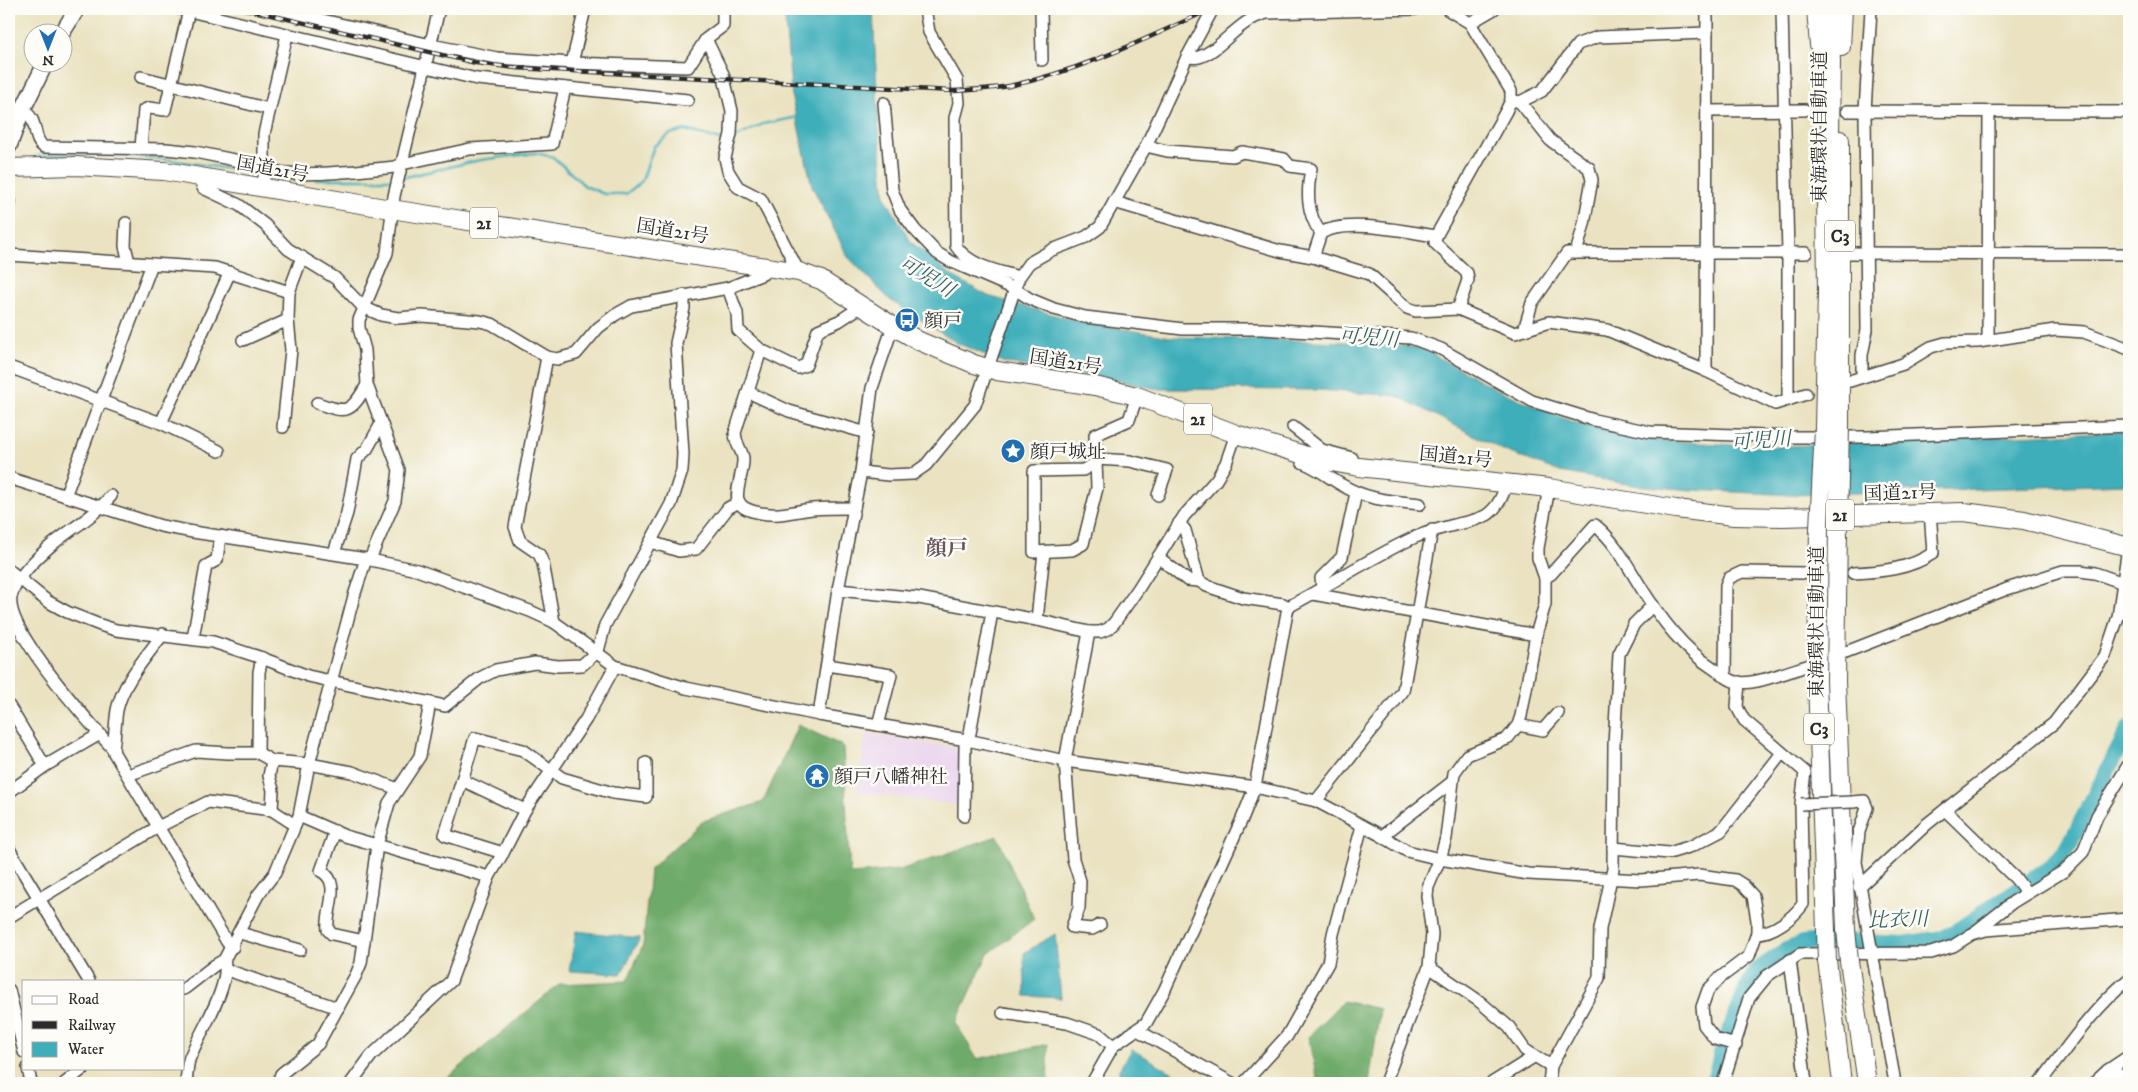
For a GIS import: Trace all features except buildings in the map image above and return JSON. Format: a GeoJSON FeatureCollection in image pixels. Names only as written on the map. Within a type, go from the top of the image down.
{"type":"FeatureCollection","features":[{"type":"Feature","properties":{"kind":"highway"},"geometry":{"type":"LineString","coordinates":[[1816,9],[1826,190]]}},
{"type":"Feature","properties":{"kind":"highway","name":"東海環状自動車道"},"geometry":{"type":"LineString","coordinates":[[1829,9],[1831,71],[1830,134],[1826,190],[1827,292],[1838,528],[1836,681],[1846,929],[1867,1083]]}},
{"type":"Feature","properties":{"kind":"highway","name":"東海環状自動車道"},"geometry":{"type":"LineString","coordinates":[[1842,9],[1832,426],[1819,528],[1817,682],[1821,846],[1827,960],[1842,1083]]}},
{"type":"Feature","properties":{"kind":"highway","name":"国道21号"},"geometry":{"type":"LineString","coordinates":[[9,168],[75,166],[164,171],[264,189],[799,272],[821,280],[892,326],[945,353],[1137,396],[1236,434],[1301,455],[1321,455],[1359,468],[1549,488],[1676,509],[1734,516],[1782,517],[1930,511],[1964,512],[2024,520],[2129,547]]}},
{"type":"Feature","properties":{"kind":"main road"},"geometry":{"type":"LineString","coordinates":[[69,22],[77,9]]}},
{"type":"Feature","properties":{"kind":"main road"},"geometry":{"type":"LineString","coordinates":[[9,146],[16,112],[40,72]]}},
{"type":"Feature","properties":{"kind":"street"},"geometry":{"type":"LineString","coordinates":[[275,9],[293,11],[430,45],[497,58],[688,67],[706,39],[723,26],[723,9]]}},
{"type":"Feature","properties":{"kind":"street"},"geometry":{"type":"LineString","coordinates":[[186,1083],[186,1060],[208,1019],[232,947],[258,895],[279,864],[297,820],[354,596],[368,559],[390,514],[397,490],[399,470],[367,385],[365,350],[358,320],[387,254],[392,209],[439,9]]}},
{"type":"Feature","properties":{"kind":"street"},"geometry":{"type":"LineString","coordinates":[[572,63],[585,9]]}},
{"type":"Feature","properties":{"kind":"street"},"geometry":{"type":"LineString","coordinates":[[923,9],[929,32],[957,80],[959,103],[955,118],[956,246],[960,252],[973,261],[1017,283],[1030,299],[1054,309],[1085,317],[1183,329],[1272,330],[1412,338],[1441,350],[1532,401],[1594,420],[1650,432],[1793,437],[1858,437],[2129,426]]}},
{"type":"Feature","properties":{"kind":"street"},"geometry":{"type":"LineString","coordinates":[[1041,9],[1042,60]]}},
{"type":"Feature","properties":{"kind":"street"},"geometry":{"type":"LineString","coordinates":[[861,472],[888,475],[913,474],[926,465],[975,405],[1017,283],[1029,263],[1052,250],[1086,236],[1100,226],[1146,146],[1187,57],[1213,9]]}},
{"type":"Feature","properties":{"kind":"street"},"geometry":{"type":"LineString","coordinates":[[1187,57],[1199,57],[1212,50],[1256,15],[1267,13],[1416,9]]}},
{"type":"Feature","properties":{"kind":"street"},"geometry":{"type":"LineString","coordinates":[[1447,9],[1470,23],[1516,101],[1550,140],[1588,168],[1592,180],[1576,254]]}},
{"type":"Feature","properties":{"kind":"street"},"geometry":{"type":"LineString","coordinates":[[1470,23],[1494,9]]}},
{"type":"Feature","properties":{"kind":"street"},"geometry":{"type":"LineString","coordinates":[[1706,372],[1707,9]]}},
{"type":"Feature","properties":{"kind":"street"},"geometry":{"type":"LineString","coordinates":[[1782,9],[1788,253],[1788,400]]}},
{"type":"Feature","properties":{"kind":"street"},"geometry":{"type":"LineString","coordinates":[[1862,377],[1862,354],[1867,330],[1865,111],[1871,9]]}},
{"type":"Feature","properties":{"kind":"street"},"geometry":{"type":"LineString","coordinates":[[141,148],[144,110],[149,108],[165,110],[185,10],[478,80],[688,100]]}},
{"type":"Feature","properties":{"kind":"street"},"geometry":{"type":"LineString","coordinates":[[1458,309],[1468,280],[1467,272],[1435,243],[1436,236],[1516,101],[1542,91],[1578,44],[1598,37],[1707,33]]}},
{"type":"Feature","properties":{"kind":"street"},"geometry":{"type":"LineString","coordinates":[[264,189],[264,134],[287,34]]}},
{"type":"Feature","properties":{"kind":"street"},"geometry":{"type":"LineString","coordinates":[[706,39],[723,74],[732,111],[731,134],[725,158],[728,171],[738,187],[761,199],[799,272]]}},
{"type":"Feature","properties":{"kind":"street"},"geometry":{"type":"LineString","coordinates":[[141,77],[269,109]]}},
{"type":"Feature","properties":{"kind":"street"},"geometry":{"type":"LineString","coordinates":[[16,112],[32,118],[39,144],[44,147],[141,148],[196,152],[264,167],[272,171],[294,173],[395,167],[470,150],[552,144],[565,88]]}},
{"type":"Feature","properties":{"kind":"street"},"geometry":{"type":"LineString","coordinates":[[884,103],[892,190],[900,210],[928,244],[950,261],[1017,283]]}},
{"type":"Feature","properties":{"kind":"street"},"geometry":{"type":"LineString","coordinates":[[1708,111],[1804,110]]}},
{"type":"Feature","properties":{"kind":"street"},"geometry":{"type":"LineString","coordinates":[[1846,111],[2129,112]]}},
{"type":"Feature","properties":{"kind":"street"},"geometry":{"type":"LineString","coordinates":[[1988,340],[1989,112]]}},
{"type":"Feature","properties":{"kind":"street"},"geometry":{"type":"LineString","coordinates":[[1146,146],[1167,151],[1234,156],[1242,152],[1284,159],[1290,166],[1312,168],[1308,184],[1309,210],[1316,227],[1321,233]]}},
{"type":"Feature","properties":{"kind":"street"},"geometry":{"type":"LineString","coordinates":[[164,171],[166,149]]}},
{"type":"Feature","properties":{"kind":"street"},"geometry":{"type":"LineString","coordinates":[[200,177],[203,188],[239,205],[265,225],[288,249],[335,278],[363,307],[381,315],[398,318],[422,316],[480,321],[492,324],[547,357],[557,359],[576,354],[598,328],[614,315],[631,306],[728,288],[763,274],[769,266]]}},
{"type":"Feature","properties":{"kind":"street"},"geometry":{"type":"LineString","coordinates":[[1114,202],[1369,274],[1407,308],[1416,311],[1458,309],[1515,333],[1549,322],[1607,330],[1775,404],[1806,394]]}},
{"type":"Feature","properties":{"kind":"street"},"geometry":{"type":"LineString","coordinates":[[126,223],[125,246],[129,262]]}},
{"type":"Feature","properties":{"kind":"street"},"geometry":{"type":"LineString","coordinates":[[1313,257],[1321,233],[1328,229],[1372,227],[1436,236]]}},
{"type":"Feature","properties":{"kind":"street"},"geometry":{"type":"LineString","coordinates":[[1524,330],[1532,303],[1566,253],[1806,253]]}},
{"type":"Feature","properties":{"kind":"street"},"geometry":{"type":"LineString","coordinates":[[1846,253],[2129,254]]}},
{"type":"Feature","properties":{"kind":"street"},"geometry":{"type":"LineString","coordinates":[[9,255],[215,268],[289,292]]}},
{"type":"Feature","properties":{"kind":"street"},"geometry":{"type":"LineString","coordinates":[[283,427],[291,350],[288,320],[289,292],[302,257]]}},
{"type":"Feature","properties":{"kind":"street"},"geometry":{"type":"LineString","coordinates":[[65,496],[152,264]]}},
{"type":"Feature","properties":{"kind":"street"},"geometry":{"type":"LineString","coordinates":[[161,423],[230,272]]}},
{"type":"Feature","properties":{"kind":"street"},"geometry":{"type":"LineString","coordinates":[[728,288],[737,313],[738,330],[761,350],[798,368],[806,365],[818,330],[839,321],[858,303]]}},
{"type":"Feature","properties":{"kind":"street"},"geometry":{"type":"LineString","coordinates":[[9,570],[47,601],[83,618],[116,630],[193,638],[228,645],[308,676],[430,704],[445,706],[480,678],[496,670],[535,663],[558,666],[582,665],[598,651],[605,625],[652,542],[671,504],[682,471],[683,454],[676,343],[684,308],[684,295]]}},
{"type":"Feature","properties":{"kind":"street"},"geometry":{"type":"LineString","coordinates":[[243,340],[288,320]]}},
{"type":"Feature","properties":{"kind":"street"},"geometry":{"type":"LineString","coordinates":[[819,715],[838,590],[861,472],[872,388],[892,326]]}},
{"type":"Feature","properties":{"kind":"street"},"geometry":{"type":"LineString","coordinates":[[1850,381],[1903,364],[1931,347],[1944,343],[1988,340],[2055,330],[2084,332],[2129,349]]}},
{"type":"Feature","properties":{"kind":"street"},"geometry":{"type":"LineString","coordinates":[[761,350],[735,433],[736,444],[743,457],[741,480],[737,495],[739,502],[744,508],[768,516],[785,515],[812,509],[854,508]]}},
{"type":"Feature","properties":{"kind":"street"},"geometry":{"type":"LineString","coordinates":[[547,357],[515,528],[520,541],[539,554],[543,564],[554,622]]}},
{"type":"Feature","properties":{"kind":"street"},"geometry":{"type":"LineString","coordinates":[[9,367],[161,423],[219,451]]}},
{"type":"Feature","properties":{"kind":"street"},"geometry":{"type":"LineString","coordinates":[[317,402],[338,410],[349,408],[356,404],[367,385]]}},
{"type":"Feature","properties":{"kind":"street"},"geometry":{"type":"LineString","coordinates":[[748,392],[788,411],[867,433]]}},
{"type":"Feature","properties":{"kind":"street"},"geometry":{"type":"LineString","coordinates":[[1137,396],[1128,420],[1094,435],[1096,461],[1097,488],[1083,544],[1072,550],[1034,552],[1034,471],[1083,470],[1096,461],[1130,461],[1167,470],[1158,495]]}},
{"type":"Feature","properties":{"kind":"street"},"geometry":{"type":"LineString","coordinates":[[334,553],[347,513],[357,459],[367,449],[381,424]]}},
{"type":"Feature","properties":{"kind":"street"},"geometry":{"type":"LineString","coordinates":[[1293,427],[1321,455],[1388,462]]}},
{"type":"Feature","properties":{"kind":"street"},"geometry":{"type":"LineString","coordinates":[[838,590],[919,598],[1037,620],[1089,632],[1100,632],[1108,629],[1114,623],[1179,523],[1216,480],[1226,463],[1236,434]]}},
{"type":"Feature","properties":{"kind":"street"},"geometry":{"type":"LineString","coordinates":[[1301,455],[1300,462],[1314,467],[1356,493],[1369,496],[1374,500],[1420,504]]}},
{"type":"Feature","properties":{"kind":"street"},"geometry":{"type":"LineString","coordinates":[[9,478],[161,526],[334,553],[416,570],[530,611],[554,622],[598,651],[616,666],[686,688],[819,715],[967,740],[1065,761],[1255,787],[1316,801],[1407,851],[1440,859],[1528,874],[1641,880],[1699,875],[1735,880],[1743,885],[1753,896],[1757,933],[1749,956],[1721,977],[1708,990],[1702,1007],[1704,1025],[1715,1039],[1736,1045]]}},
{"type":"Feature","properties":{"kind":"street"},"geometry":{"type":"LineString","coordinates":[[1288,607],[1411,539],[1432,530],[1484,516],[1495,507],[1504,493],[1506,483]]}},
{"type":"Feature","properties":{"kind":"street"},"geometry":{"type":"LineString","coordinates":[[1385,1083],[1429,967],[1432,934],[1427,896],[1432,874],[1440,859],[1449,820],[1454,773],[1467,755],[1507,739],[1518,725],[1526,697],[1536,635],[1545,604],[1545,578],[1538,558],[1538,548],[1549,488]]}},
{"type":"Feature","properties":{"kind":"street"},"geometry":{"type":"LineString","coordinates":[[1317,591],[1321,578],[1342,557],[1356,493]]}},
{"type":"Feature","properties":{"kind":"street"},"geometry":{"type":"LineString","coordinates":[[111,496],[101,508],[48,549],[15,585],[11,597],[12,620],[48,674],[114,749]]}},
{"type":"Feature","properties":{"kind":"street"},"geometry":{"type":"LineString","coordinates":[[652,542],[679,551],[696,549],[728,508],[739,502]]}},
{"type":"Feature","properties":{"kind":"street"},"geometry":{"type":"LineString","coordinates":[[1853,573],[1874,572],[1922,561],[1933,553],[1930,511]]}},
{"type":"Feature","properties":{"kind":"street"},"geometry":{"type":"LineString","coordinates":[[1179,523],[1185,530],[1199,581]]}},
{"type":"Feature","properties":{"kind":"street"},"geometry":{"type":"LineString","coordinates":[[1545,578],[1551,574],[1595,525],[1606,534],[1653,605],[1683,645],[1702,661],[1725,676],[1739,682],[1749,682],[1810,665]]}},
{"type":"Feature","properties":{"kind":"street"},"geometry":{"type":"LineString","coordinates":[[1316,801],[1403,691],[1432,530]]}},
{"type":"Feature","properties":{"kind":"street"},"geometry":{"type":"LineString","coordinates":[[193,638],[206,566],[217,560],[220,536]]}},
{"type":"Feature","properties":{"kind":"street"},"geometry":{"type":"LineString","coordinates":[[1859,887],[1945,810],[2054,723],[2105,656],[2118,617],[2126,584],[2129,547]]}},
{"type":"Feature","properties":{"kind":"street"},"geometry":{"type":"LineString","coordinates":[[1037,620],[1044,552]]}},
{"type":"Feature","properties":{"kind":"street"},"geometry":{"type":"LineString","coordinates":[[1158,557],[1188,580],[1199,581],[1207,586],[1243,598],[1283,604],[1288,607]]}},
{"type":"Feature","properties":{"kind":"street"},"geometry":{"type":"LineString","coordinates":[[1846,652],[2007,589],[2063,571],[2095,573],[2126,584]]}},
{"type":"Feature","properties":{"kind":"street"},"geometry":{"type":"LineString","coordinates":[[1725,676],[1726,585],[1729,578],[1742,572],[1804,573]]}},
{"type":"Feature","properties":{"kind":"street"},"geometry":{"type":"LineString","coordinates":[[1317,591],[1418,614],[1536,635]]}},
{"type":"Feature","properties":{"kind":"street"},"geometry":{"type":"LineString","coordinates":[[1549,1083],[1551,1066],[1599,978],[1600,929],[1611,879],[1613,848],[1614,736],[1619,654],[1634,624],[1653,605]]}},
{"type":"Feature","properties":{"kind":"street"},"geometry":{"type":"LineString","coordinates":[[1092,1083],[1113,1046],[1146,1023],[1164,990],[1242,819],[1255,787],[1288,607]]}},
{"type":"Feature","properties":{"kind":"street"},"geometry":{"type":"LineString","coordinates":[[964,816],[965,746],[992,612]]}},
{"type":"Feature","properties":{"kind":"street"},"geometry":{"type":"LineString","coordinates":[[1089,632],[1065,761],[1073,859],[1080,882],[1079,908],[1072,927],[1092,929],[1100,925]]}},
{"type":"Feature","properties":{"kind":"street"},"geometry":{"type":"LineString","coordinates":[[163,634],[142,662],[122,695],[118,710],[114,753],[227,942],[232,947]]}},
{"type":"Feature","properties":{"kind":"street"},"geometry":{"type":"LineString","coordinates":[[258,753],[259,672],[262,658]]}},
{"type":"Feature","properties":{"kind":"street"},"geometry":{"type":"LineString","coordinates":[[827,665],[892,675],[878,725]]}},
{"type":"Feature","properties":{"kind":"street"},"geometry":{"type":"LineString","coordinates":[[351,1083],[371,1056],[451,981],[489,877],[525,810],[586,719],[616,666]]}},
{"type":"Feature","properties":{"kind":"street"},"geometry":{"type":"LineString","coordinates":[[1739,682],[1737,707],[1744,720],[1805,772],[1801,804],[1802,904],[1797,912],[1767,933],[1757,933]]}},
{"type":"Feature","properties":{"kind":"street"},"geometry":{"type":"LineString","coordinates":[[278,1083],[281,1074],[318,1044],[361,963],[377,845],[388,803],[420,756],[430,704]]}},
{"type":"Feature","properties":{"kind":"street"},"geometry":{"type":"LineString","coordinates":[[9,706],[45,766]]}},
{"type":"Feature","properties":{"kind":"street"},"geometry":{"type":"LineString","coordinates":[[1518,725],[1543,730],[1558,713]]}},
{"type":"Feature","properties":{"kind":"street"},"geometry":{"type":"LineString","coordinates":[[9,792],[45,766],[100,734]]}},
{"type":"Feature","properties":{"kind":"street"},"geometry":{"type":"LineString","coordinates":[[503,853],[445,835],[474,738],[523,750],[562,778],[613,793],[646,797],[646,764]]}},
{"type":"Feature","properties":{"kind":"street"},"geometry":{"type":"LineString","coordinates":[[128,775],[196,751],[258,753],[272,762],[310,764],[352,772],[398,789]]}},
{"type":"Feature","properties":{"kind":"street"},"geometry":{"type":"LineString","coordinates":[[1613,848],[1669,853],[1692,846],[1721,831],[1782,753]]}},
{"type":"Feature","properties":{"kind":"street"},"geometry":{"type":"LineString","coordinates":[[272,762],[270,776],[273,790],[272,810]]}},
{"type":"Feature","properties":{"kind":"street"},"geometry":{"type":"LineString","coordinates":[[1723,1083],[1749,998],[1767,976],[1800,954],[1930,954],[1953,946],[1972,934],[2013,902],[2064,871],[2083,852],[2097,816],[2129,764]]}},
{"type":"Feature","properties":{"kind":"street"},"geometry":{"type":"LineString","coordinates":[[462,780],[525,810]]}},
{"type":"Feature","properties":{"kind":"street"},"geometry":{"type":"LineString","coordinates":[[1382,836],[1452,782]]}},
{"type":"Feature","properties":{"kind":"street"},"geometry":{"type":"LineString","coordinates":[[1801,804],[1864,801],[1867,808],[1859,832],[1856,862],[1895,1083]]}},
{"type":"Feature","properties":{"kind":"street"},"geometry":{"type":"LineString","coordinates":[[9,917],[158,827],[208,802],[272,810],[345,836],[489,877]]}},
{"type":"Feature","properties":{"kind":"street"},"geometry":{"type":"LineString","coordinates":[[1945,810],[2016,879],[2027,893]]}},
{"type":"Feature","properties":{"kind":"street"},"geometry":{"type":"LineString","coordinates":[[1244,1083],[1286,1036],[1328,963],[1332,934],[1362,826]]}},
{"type":"Feature","properties":{"kind":"street"},"geometry":{"type":"LineString","coordinates":[[335,831],[321,871],[332,881],[328,930],[339,936],[364,942]]}},
{"type":"Feature","properties":{"kind":"street"},"geometry":{"type":"LineString","coordinates":[[9,848],[88,980]]}},
{"type":"Feature","properties":{"kind":"street"},"geometry":{"type":"LineString","coordinates":[[1972,934],[1986,930],[2129,919]]}},
{"type":"Feature","properties":{"kind":"street"},"geometry":{"type":"LineString","coordinates":[[240,933],[300,950]]}},
{"type":"Feature","properties":{"kind":"street"},"geometry":{"type":"LineString","coordinates":[[1790,960],[1806,1083]]}},
{"type":"Feature","properties":{"kind":"street"},"geometry":{"type":"LineString","coordinates":[[185,988],[215,965],[225,965],[338,1008]]}},
{"type":"Feature","properties":{"kind":"street"},"geometry":{"type":"LineString","coordinates":[[1429,967],[1493,1013],[1509,1027],[1520,1045],[1551,1066]]}},
{"type":"Feature","properties":{"kind":"street"},"geometry":{"type":"LineString","coordinates":[[2040,1083],[2089,1018],[2107,997],[2129,979]]}},
{"type":"Feature","properties":{"kind":"street"},"geometry":{"type":"LineString","coordinates":[[9,990],[22,1044]]}},
{"type":"Feature","properties":{"kind":"street"},"geometry":{"type":"LineString","coordinates":[[1003,1013],[1067,1023],[1099,1034],[1113,1046]]}},
{"type":"Feature","properties":{"kind":"street"},"geometry":{"type":"LineString","coordinates":[[1137,1030],[1232,1083]]}},
{"type":"Feature","properties":{"kind":"street"},"geometry":{"type":"LineString","coordinates":[[1492,1083],[1535,1056]]}},
{"type":"Feature","properties":{"kind":"street"},"geometry":{"type":"LineString","coordinates":[[2094,1083],[2108,1070],[2129,1056]]}},
{"type":"Feature","properties":{"kind":"street"},"geometry":{"type":"LineString","coordinates":[[28,1070],[31,1083]]}},
{"type":"Feature","properties":{"kind":"street"},"geometry":{"type":"LineString","coordinates":[[65,1083],[81,1070]]}},
{"type":"Feature","properties":{"kind":"street"},"geometry":{"type":"LineString","coordinates":[[2108,1070],[2129,1076]]}},
{"type":"Feature","properties":{"kind":"shaded area"},"geometry":{"type":"Polygon","coordinates":[[[866,733],[964,749],[960,805],[857,792],[866,733]]]}},
{"type":"Feature","properties":{"kind":"green space"},"geometry":{"type":"Polygon","coordinates":[[[798,725],[843,746],[850,874],[900,870],[997,836],[1034,919],[988,954],[956,1023],[977,1059],[1048,1044],[1048,1083],[441,1083],[560,984],[627,981],[643,945],[650,869],[703,821],[763,802],[798,725]]]}},
{"type":"Feature","properties":{"kind":"green space"},"geometry":{"type":"Polygon","coordinates":[[[1343,1001],[1380,1009],[1369,1083],[1318,1083],[1308,1037],[1343,1001]]]}},
{"type":"Feature","properties":{"kind":"water","name":"可児川"},"geometry":{"type":"Polygon","coordinates":[[[784,9],[873,9],[879,131],[885,197],[911,242],[951,275],[988,296],[1079,322],[1172,337],[1379,343],[1423,349],[1498,390],[1572,422],[1651,440],[1768,447],[2129,431],[2129,484],[1793,495],[1632,485],[1560,472],[1505,451],[1397,396],[1320,390],[1158,389],[1104,378],[1005,363],[957,343],[890,300],[848,257],[812,186],[792,99],[784,9]]]}},
{"type":"Feature","properties":{"kind":"water"},"geometry":{"type":"Polygon","coordinates":[[[576,931],[640,938],[621,974],[569,971],[576,931]]]}},
{"type":"Feature","properties":{"kind":"water"},"geometry":{"type":"Polygon","coordinates":[[[1055,934],[1061,998],[1025,996],[1024,953],[1055,934]]]}},
{"type":"Feature","properties":{"kind":"water"},"geometry":{"type":"Polygon","coordinates":[[[1131,1049],[1191,1083],[1120,1083],[1119,1070],[1131,1049]]]}},
{"type":"Feature","properties":{"kind":"waterway"},"geometry":{"type":"LineString","coordinates":[[735,138],[763,124],[798,117]]}},
{"type":"Feature","properties":{"kind":"waterway"},"geometry":{"type":"LineString","coordinates":[[401,178],[480,160],[536,153],[553,157],[585,186],[604,194],[626,194],[642,181],[654,146],[670,134],[685,130],[724,141]]}},
{"type":"Feature","properties":{"kind":"waterway"},"geometry":{"type":"LineString","coordinates":[[37,156],[65,154],[121,155],[177,161],[261,175]]}},
{"type":"Feature","properties":{"kind":"waterway"},"geometry":{"type":"LineString","coordinates":[[267,176],[291,179]]}},
{"type":"Feature","properties":{"kind":"waterway"},"geometry":{"type":"LineString","coordinates":[[9,185],[11,178]]}},
{"type":"Feature","properties":{"kind":"waterway"},"geometry":{"type":"LineString","coordinates":[[316,179],[393,179]]}},
{"type":"Feature","properties":{"kind":"waterway","name":"比衣川"},"geometry":{"type":"LineString","coordinates":[[2129,608],[2129,615]]}},
{"type":"Feature","properties":{"kind":"waterway","name":"比衣川"},"geometry":{"type":"LineString","coordinates":[[1711,1083],[1715,1078],[1722,1050],[1746,989],[1756,971],[1786,950],[1803,943],[1828,940],[1904,944],[1942,938],[1959,929],[2050,867],[2067,849],[2129,728]]}},
{"type":"Feature","properties":{"kind":"tunnel"},"geometry":{"type":"LineString","coordinates":[[1805,110],[1847,111]]}},
{"type":"Feature","properties":{"kind":"railway"},"geometry":{"type":"LineString","coordinates":[[245,9],[476,63],[516,68],[952,91],[1009,86],[1062,72],[1162,32],[1211,9]]}},
{"type":"Feature","properties":{"kind":"place","name":"顔戸"},"geometry":{"type":"Point","coordinates":[907,320]}},
{"type":"Feature","properties":{"kind":"place","name":"顔戸城址"},"geometry":{"type":"Point","coordinates":[1013,451]}},
{"type":"Feature","properties":{"kind":"place","name":"顔戸八幡神社"},"geometry":{"type":"Point","coordinates":[817,776]}},
{"type":"Feature","properties":{"kind":"district","name":"顔戸"},"geometry":{"type":"Point","coordinates":[947,548]}}]}
